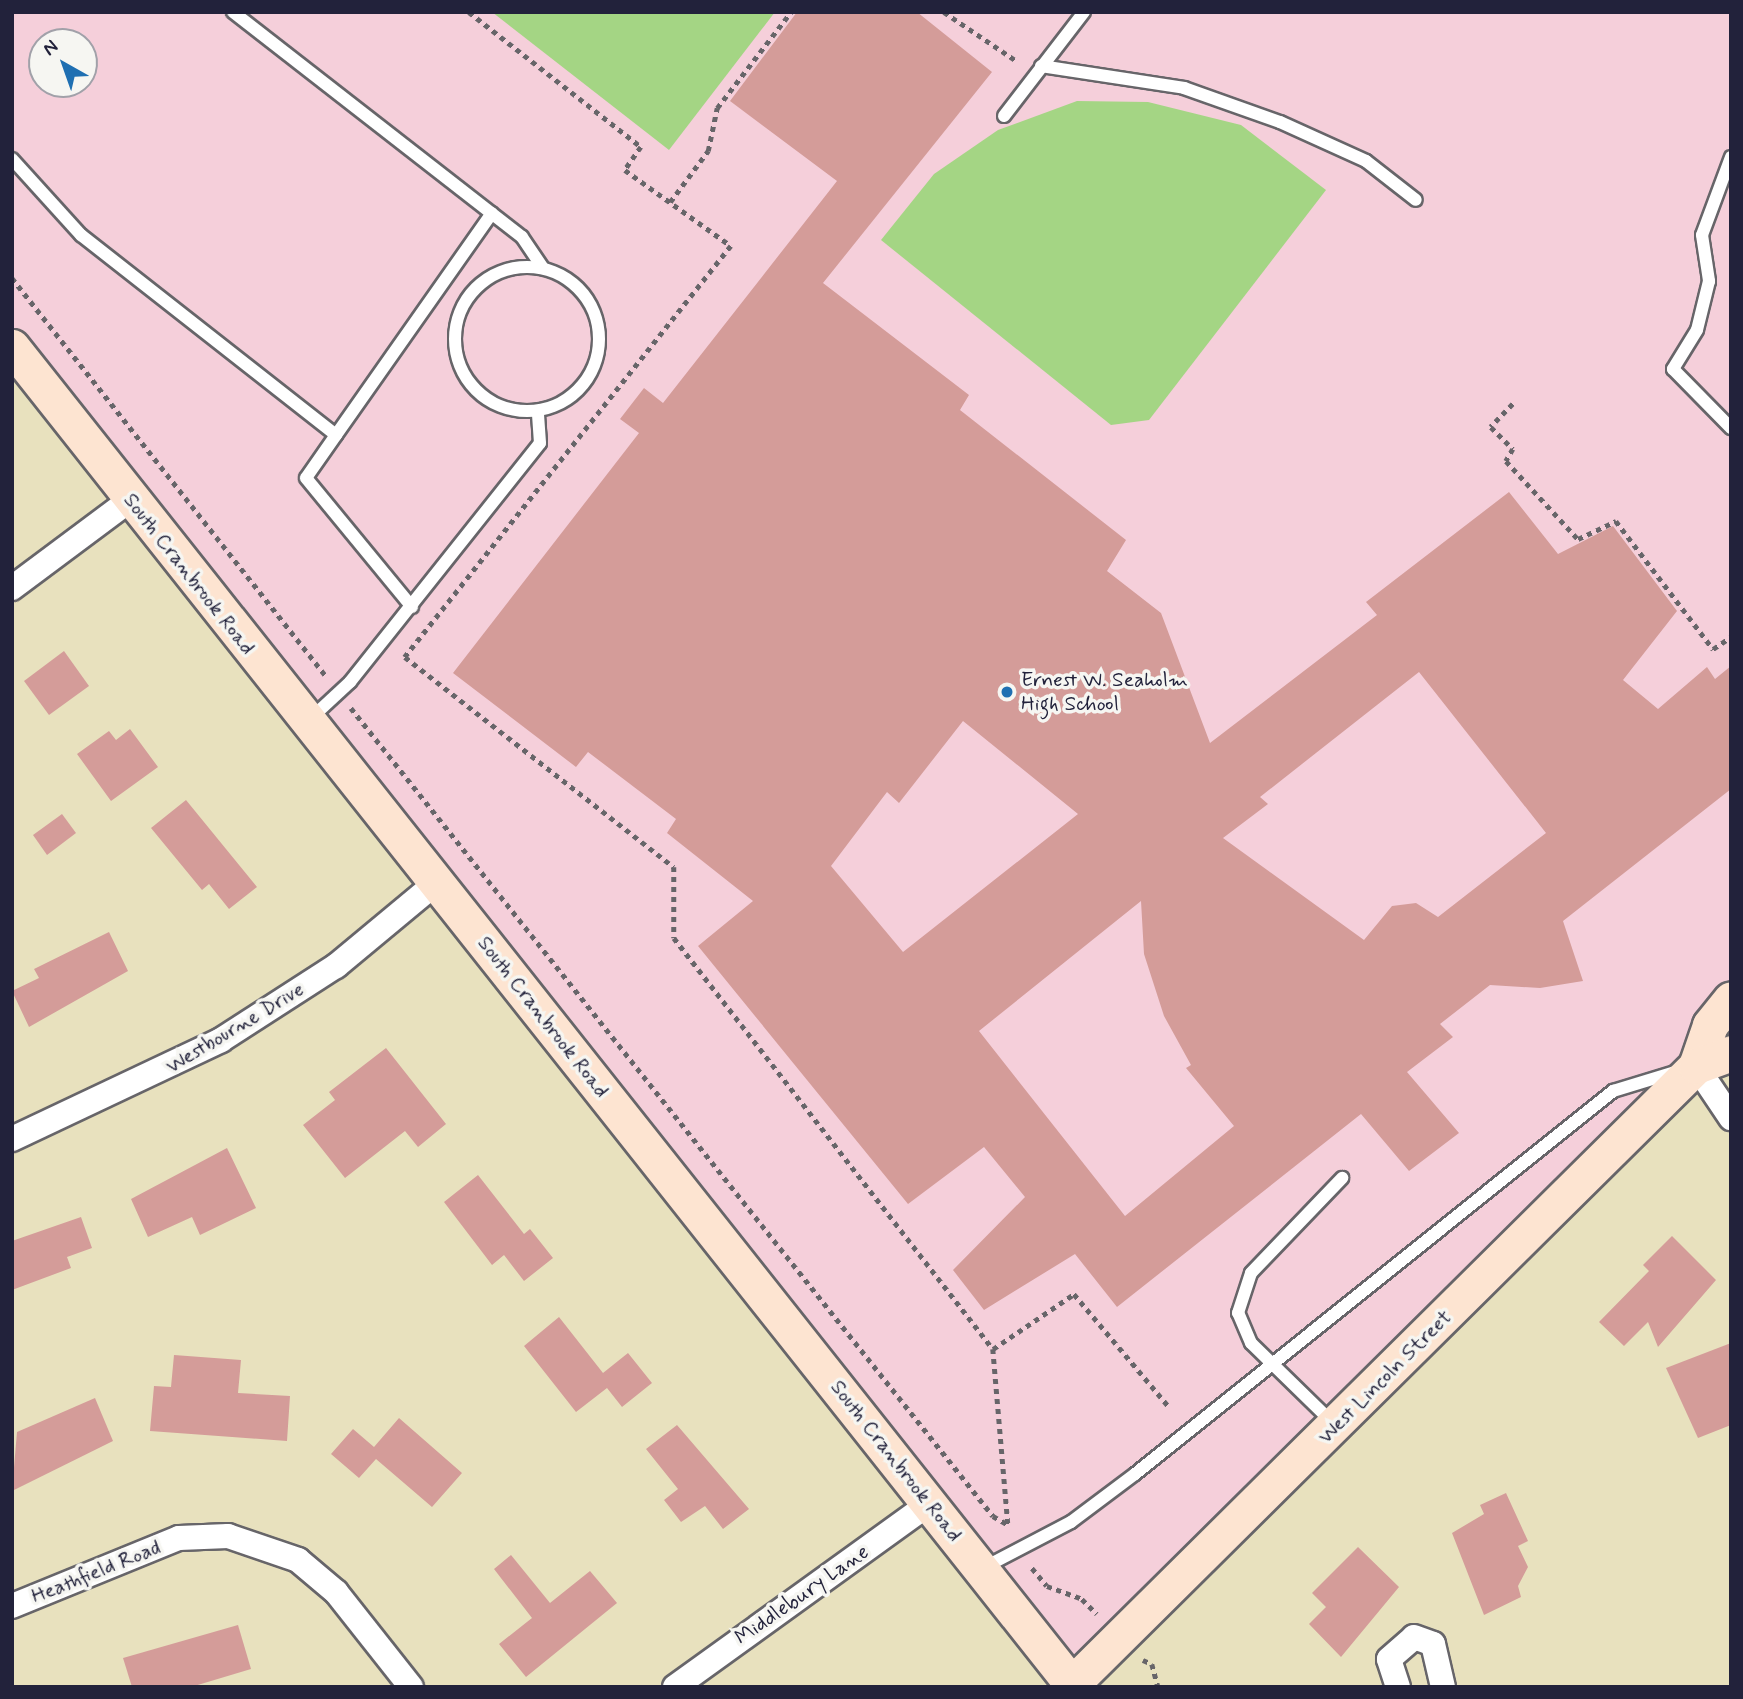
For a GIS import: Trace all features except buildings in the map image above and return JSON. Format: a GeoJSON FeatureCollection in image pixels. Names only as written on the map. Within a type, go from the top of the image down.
{"type":"FeatureCollection","features":[{"type":"Feature","properties":{"kind":"street","name":"South Cranbrook Road"},"geometry":{"type":"LineString","coordinates":[[12,347],[130,500],[1073,1686]]}},
{"type":"Feature","properties":{"kind":"street"},"geometry":{"type":"LineString","coordinates":[[12,588],[130,500]]}},
{"type":"Feature","properties":{"kind":"street","name":"Westbourne Drive"},"geometry":{"type":"LineString","coordinates":[[12,1139],[221,1040],[336,966],[436,883]]}},
{"type":"Feature","properties":{"kind":"street","name":"West Lincoln Street"},"geometry":{"type":"LineString","coordinates":[[1696,1066],[1710,1025],[1731,999]]}},
{"type":"Feature","properties":{"kind":"street","name":"West Lincoln Street"},"geometry":{"type":"LineString","coordinates":[[1073,1686],[1337,1427],[1696,1066],[1731,1053]]}},
{"type":"Feature","properties":{"kind":"street"},"geometry":{"type":"LineString","coordinates":[[1696,1066],[1731,1118]]}},
{"type":"Feature","properties":{"kind":"street","name":"Middlebury Lane"},"geometry":{"type":"LineString","coordinates":[[675,1687],[930,1503]]}},
{"type":"Feature","properties":{"kind":"street","name":"Heathfield Road"},"geometry":{"type":"LineString","coordinates":[[12,1606],[179,1538],[228,1536],[298,1560],[336,1592],[411,1687]]}},
{"type":"Feature","properties":{"kind":"street"},"geometry":{"type":"LineString","coordinates":[[1398,1687],[1390,1659],[1414,1637],[1433,1644],[1443,1687]]}},
{"type":"Feature","properties":{"kind":"lane"},"geometry":{"type":"LineString","coordinates":[[233,12],[522,237],[543,268],[585,295],[600,341],[581,387],[538,411],[514,410],[474,388],[456,347],[465,302],[479,285],[520,267],[543,268]]}},
{"type":"Feature","properties":{"kind":"lane"},"geometry":{"type":"LineString","coordinates":[[1004,116],[1084,12]]}},
{"type":"Feature","properties":{"kind":"lane"},"geometry":{"type":"LineString","coordinates":[[1041,66],[1184,88],[1280,122],[1366,161],[1416,200]]}},
{"type":"Feature","properties":{"kind":"lane"},"geometry":{"type":"LineString","coordinates":[[1731,157],[1702,235],[1709,281],[1697,330],[1673,369],[1731,428]]}},
{"type":"Feature","properties":{"kind":"lane"},"geometry":{"type":"LineString","coordinates":[[12,159],[80,235],[336,435]]}},
{"type":"Feature","properties":{"kind":"lane"},"geometry":{"type":"LineString","coordinates":[[412,607],[306,478],[492,213]]}},
{"type":"Feature","properties":{"kind":"lane"},"geometry":{"type":"LineString","coordinates":[[306,722],[340,694],[540,443],[538,411]]}},
{"type":"Feature","properties":{"kind":"lane"},"geometry":{"type":"LineString","coordinates":[[980,1570],[1072,1522],[1613,1091],[1696,1066]]}},
{"type":"Feature","properties":{"kind":"lane"},"geometry":{"type":"LineString","coordinates":[[1337,1427],[1270,1365],[1244,1333],[1238,1312],[1243,1287],[1342,1178]]}},
{"type":"Feature","properties":{"kind":"path"},"geometry":{"type":"LineString","coordinates":[[469,12],[641,147],[625,170],[731,246],[405,657],[674,867],[674,939],[993,1349],[1010,1534]]}},
{"type":"Feature","properties":{"kind":"path"},"geometry":{"type":"LineString","coordinates":[[670,202],[708,150],[717,108],[791,12]]}},
{"type":"Feature","properties":{"kind":"path"},"geometry":{"type":"LineString","coordinates":[[944,12],[1005,59],[1041,66]]}},
{"type":"Feature","properties":{"kind":"path"},"geometry":{"type":"LineString","coordinates":[[12,278],[320,668]]}},
{"type":"Feature","properties":{"kind":"path"},"geometry":{"type":"LineString","coordinates":[[1513,404],[1490,427],[1513,449],[1506,461],[1578,539],[1616,522],[1713,649],[1731,637]]}},
{"type":"Feature","properties":{"kind":"path"},"geometry":{"type":"LineString","coordinates":[[360,718],[993,1516],[1008,1524]]}},
{"type":"Feature","properties":{"kind":"path"},"geometry":{"type":"LineString","coordinates":[[993,1349],[1074,1294],[1170,1408]]}},
{"type":"Feature","properties":{"kind":"path"},"geometry":{"type":"LineString","coordinates":[[1027,1562],[1047,1586],[1082,1600],[1102,1620]]}},
{"type":"Feature","properties":{"kind":"path"},"geometry":{"type":"LineString","coordinates":[[1142,1660],[1152,1664],[1158,1687]]}},
{"type":"Feature","properties":{"kind":"shaded area","name":"Ernest W. Seaholm High School"},"geometry":{"type":"Polygon","coordinates":[[[12,12],[1731,12],[1731,1032],[1072,1684],[12,352],[12,12]]]}},
{"type":"Feature","properties":{"kind":"green space"},"geometry":{"type":"Polygon","coordinates":[[[492,12],[775,12],[669,150],[492,12]]]}},
{"type":"Feature","properties":{"kind":"green space"},"geometry":{"type":"Polygon","coordinates":[[[1077,101],[1148,102],[1241,125],[1326,190],[1149,420],[1111,425],[881,240],[934,174],[998,130],[1077,101]]]}},
{"type":"Feature","properties":{"kind":"place","name":"Ernest W. Seaholm High School"},"geometry":{"type":"Point","coordinates":[1007,692]}}]}
